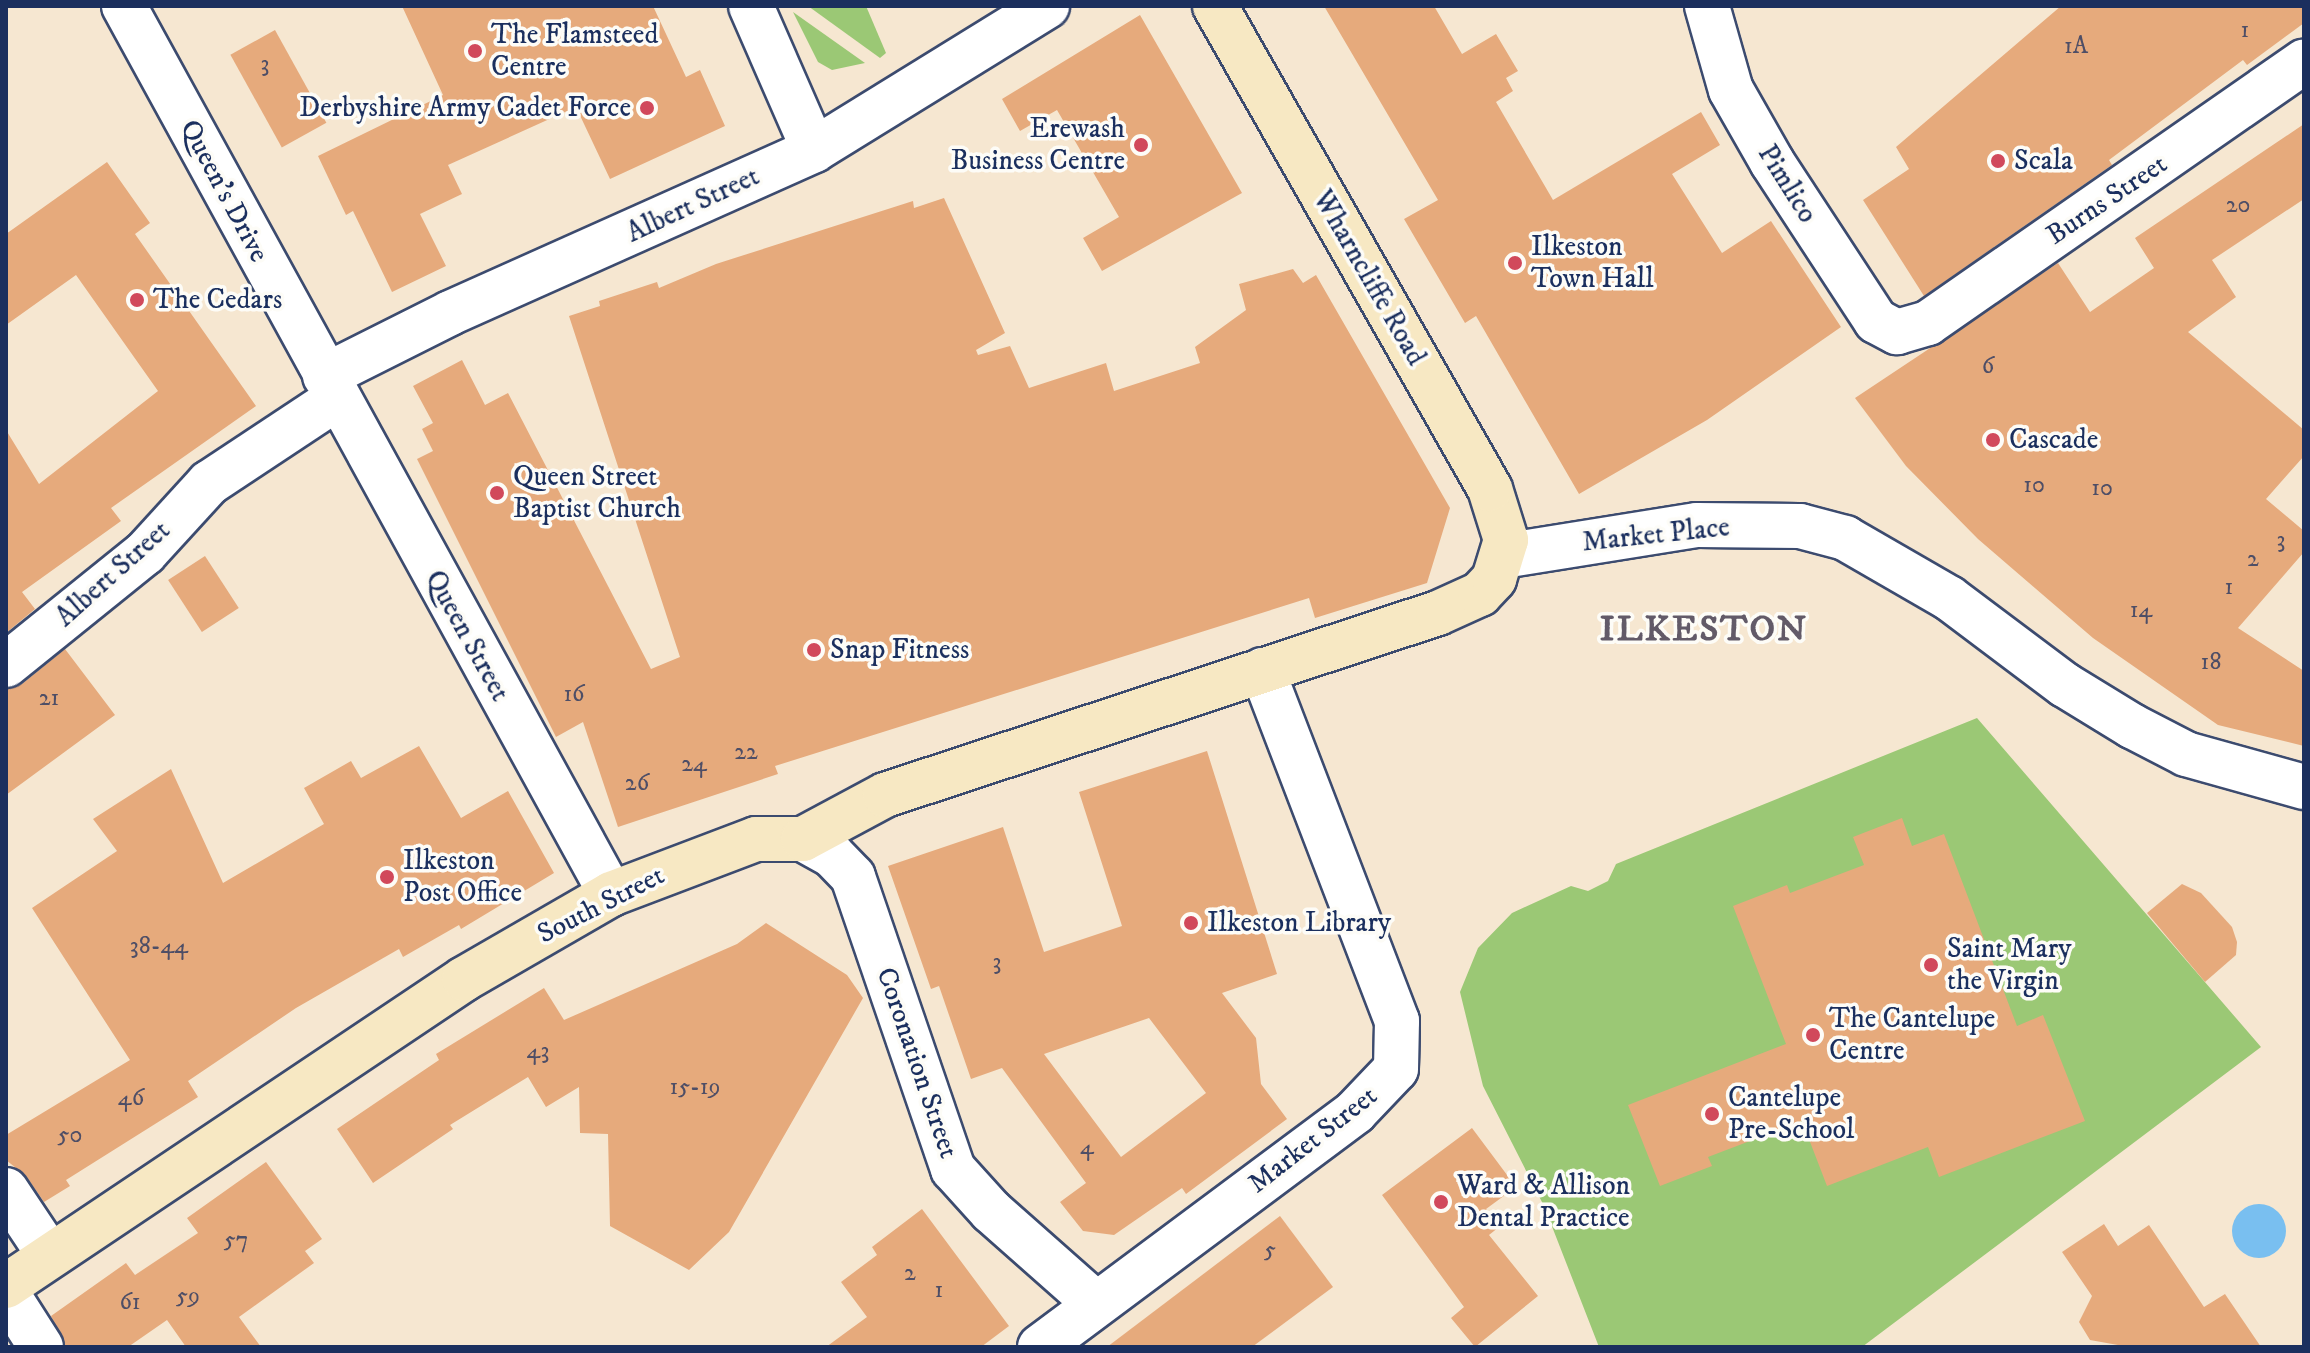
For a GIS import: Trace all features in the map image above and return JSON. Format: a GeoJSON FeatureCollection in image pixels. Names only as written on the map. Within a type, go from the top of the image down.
{"type":"FeatureCollection","features":[{"type":"Feature","properties":{"kind":"street","name":"Queen's Drive"},"geometry":{"type":"LineString","coordinates":[[124,6],[330,387]]}},
{"type":"Feature","properties":{"kind":"street"},"geometry":{"type":"LineString","coordinates":[[751,6],[814,150]]}},
{"type":"Feature","properties":{"kind":"street","name":"Albert Street"},"geometry":{"type":"LineString","coordinates":[[6,665],[145,553],[209,483],[330,387],[450,313],[814,150],[1047,6]]}},
{"type":"Feature","properties":{"kind":"street","name":"Wharncliffe Road"},"geometry":{"type":"LineString","coordinates":[[1215,6],[1490,489],[1502,519],[1503,556]]}},
{"type":"Feature","properties":{"kind":"street","name":"Pimlico"},"geometry":{"type":"LineString","coordinates":[[1707,6],[1731,90],[1772,162],[1876,321],[1886,330],[1906,332]]}},
{"type":"Feature","properties":{"kind":"street","name":"Burns Street"},"geometry":{"type":"LineString","coordinates":[[1906,332],[1928,323],[2304,62]]}},
{"type":"Feature","properties":{"kind":"street","name":"Queen Street"},"geometry":{"type":"LineString","coordinates":[[330,387],[611,894]]}},
{"type":"Feature","properties":{"kind":"street","name":"Market Place"},"geometry":{"type":"LineString","coordinates":[[1503,556],[1697,525],[1800,526],[1845,538],[1949,598],[2065,685],[2132,726],[2186,754],[2304,787]]}},
{"type":"Feature","properties":{"kind":"street"},"geometry":{"type":"LineString","coordinates":[[1262,670],[1461,604],[1494,579],[1503,556]]}},
{"type":"Feature","properties":{"kind":"street","name":"South Street"},"geometry":{"type":"LineString","coordinates":[[6,1289],[50,1256],[452,987],[611,894],[756,839],[803,839],[885,795],[1262,670]]}},
{"type":"Feature","properties":{"kind":"street","name":"Market Street"},"geometry":{"type":"LineString","coordinates":[[1040,1347],[1387,1083],[1396,1069],[1400,1040],[1381,983],[1262,670]]}},
{"type":"Feature","properties":{"kind":"street","name":"Coronation Street"},"geometry":{"type":"LineString","coordinates":[[803,839],[832,855],[853,877],[953,1169],[991,1211],[1096,1304]]}},
{"type":"Feature","properties":{"kind":"street"},"geometry":{"type":"LineString","coordinates":[[6,1190],[50,1256]]}},
{"type":"Feature","properties":{"kind":"street"},"geometry":{"type":"LineString","coordinates":[[6,1289],[41,1347]]}},
{"type":"Feature","properties":{"kind":"green space"},"geometry":{"type":"Polygon","coordinates":[[[808,6],[866,6],[886,53],[880,58],[808,6]]]}},
{"type":"Feature","properties":{"kind":"green space"},"geometry":{"type":"Polygon","coordinates":[[[793,12],[865,63],[832,70],[818,62],[793,12]]]}},
{"type":"Feature","properties":{"kind":"green space"},"geometry":{"type":"Polygon","coordinates":[[[1977,718],[2261,1047],[1862,1347],[1599,1347],[1544,1206],[1483,1086],[1460,992],[1478,948],[1512,913],[1571,886],[1588,891],[1608,881],[1616,864],[1977,718]]]}},
{"type":"Feature","properties":{"kind":"water"},"geometry":{"type":"Polygon","coordinates":[[[2259,1204],[2278,1212],[2286,1231],[2278,1250],[2259,1258],[2240,1250],[2232,1231],[2240,1212],[2259,1204]]]}},
{"type":"Feature","properties":{"kind":"building"},"geometry":{"type":"Polygon","coordinates":[[[402,6],[653,6],[686,77],[700,70],[725,126],[610,179],[576,107],[448,165],[462,194],[420,214],[446,266],[392,292],[353,211],[346,215],[318,156],[443,95],[402,6]]]}},
{"type":"Feature","properties":{"kind":"building"},"geometry":{"type":"Polygon","coordinates":[[[1324,6],[1434,6],[1462,54],[1496,34],[1518,71],[1506,78],[1513,91],[1496,102],[1553,200],[1701,112],[1720,145],[1672,174],[1722,253],[1771,221],[1841,327],[1707,420],[1579,494],[1476,316],[1465,323],[1404,219],[1438,200],[1324,6]]]}},
{"type":"Feature","properties":{"kind":"building"},"geometry":{"type":"Polygon","coordinates":[[[2061,6],[2304,6],[2304,23],[2247,65],[2243,60],[2109,160],[2112,165],[1924,296],[1863,200],[1909,169],[1896,147],[2061,6]]]}},
{"type":"Feature","properties":{"kind":"building","name":"Erewash Business Centre"},"geometry":{"type":"Polygon","coordinates":[[[1140,15],[1242,193],[1102,271],[1083,238],[1119,217],[1057,110],[1020,131],[1002,99],[1140,15]]]}},
{"type":"Feature","properties":{"kind":"building"},"geometry":{"type":"Polygon","coordinates":[[[275,30],[326,123],[282,147],[230,55],[275,30]]]}},
{"type":"Feature","properties":{"kind":"building"},"geometry":{"type":"Polygon","coordinates":[[[2304,124],[2304,199],[2212,260],[2236,297],[2188,332],[2304,430],[2304,456],[2266,499],[2304,531],[2304,552],[2238,628],[2304,671],[2304,746],[2218,725],[2093,638],[1978,539],[1906,466],[1855,398],[2058,263],[2090,312],[2154,268],[2135,238],[2304,124]]]}},
{"type":"Feature","properties":{"kind":"building","name":"The Cedars"},"geometry":{"type":"Polygon","coordinates":[[[107,162],[150,223],[135,234],[256,406],[111,508],[121,521],[22,592],[35,609],[6,633],[6,430],[39,484],[158,391],[76,275],[6,325],[6,234],[107,162]]]}},
{"type":"Feature","properties":{"kind":"building"},"geometry":{"type":"Polygon","coordinates":[[[944,198],[1005,333],[976,350],[978,355],[1010,346],[1029,388],[1106,363],[1114,391],[1200,363],[1195,347],[1246,310],[1239,284],[1293,269],[1303,283],[1316,275],[1450,508],[1427,583],[1315,618],[1309,598],[775,766],[778,774],[618,827],[583,722],[556,737],[417,459],[433,451],[422,429],[433,423],[413,386],[462,360],[485,405],[508,393],[651,669],[680,657],[569,316],[600,306],[599,301],[657,282],[659,288],[716,264],[913,201],[914,208],[944,198]]]}},
{"type":"Feature","properties":{"kind":"building"},"geometry":{"type":"Polygon","coordinates":[[[205,556],[239,608],[202,632],[168,580],[205,556]]]}},
{"type":"Feature","properties":{"kind":"building"},"geometry":{"type":"Polygon","coordinates":[[[65,649],[115,715],[6,795],[6,689],[22,684],[65,649]]]}},
{"type":"Feature","properties":{"kind":"building"},"geometry":{"type":"Polygon","coordinates":[[[419,746],[461,818],[508,791],[554,873],[461,929],[459,925],[403,957],[399,949],[296,1008],[188,1081],[198,1097],[66,1180],[70,1186],[44,1202],[26,1176],[6,1160],[6,1135],[130,1060],[32,908],[117,851],[93,819],[171,769],[223,883],[324,824],[304,788],[351,761],[361,778],[419,746]]]}},
{"type":"Feature","properties":{"kind":"building"},"geometry":{"type":"Polygon","coordinates":[[[1207,751],[1277,974],[1222,993],[1256,1038],[1261,1084],[1287,1119],[1186,1194],[1182,1188],[1114,1235],[1083,1231],[1060,1202],[1086,1183],[1002,1068],[971,1079],[939,986],[931,989],[888,866],[1003,827],[1044,952],[1122,926],[1079,792],[1207,751]],[[1149,1018],[1044,1054],[1121,1157],[1206,1093],[1149,1018]]]}},
{"type":"Feature","properties":{"kind":"building"},"geometry":{"type":"Polygon","coordinates":[[[1902,818],[1912,846],[1944,834],[2017,1026],[2043,1015],[2085,1121],[1939,1177],[1928,1147],[1827,1186],[1802,1121],[1708,1157],[1712,1166],[1660,1186],[1628,1105],[1786,1044],[1733,906],[1787,885],[1790,893],[1864,865],[1853,837],[1902,818]]]}},
{"type":"Feature","properties":{"kind":"building"},"geometry":{"type":"Polygon","coordinates":[[[2182,884],[2201,893],[2232,927],[2237,942],[2236,955],[2205,982],[2147,913],[2182,884]]]}},
{"type":"Feature","properties":{"kind":"building"},"geometry":{"type":"Polygon","coordinates":[[[766,923],[847,975],[863,998],[729,1232],[689,1270],[610,1226],[608,1134],[580,1133],[579,1087],[546,1107],[528,1077],[450,1125],[453,1129],[373,1183],[337,1129],[439,1060],[436,1054],[544,988],[564,1020],[737,944],[766,923]]]}},
{"type":"Feature","properties":{"kind":"building","name":"Ward & Allison Dental Practice"},"geometry":{"type":"Polygon","coordinates":[[[1472,1128],[1516,1187],[1486,1209],[1499,1227],[1489,1235],[1538,1296],[1475,1347],[1451,1318],[1464,1307],[1382,1195],[1472,1128]]]}},
{"type":"Feature","properties":{"kind":"building"},"geometry":{"type":"Polygon","coordinates":[[[266,1162],[322,1239],[305,1251],[314,1263],[239,1317],[261,1347],[186,1347],[167,1320],[128,1347],[66,1347],[51,1316],[126,1263],[135,1275],[198,1233],[187,1218],[266,1162]]]}},
{"type":"Feature","properties":{"kind":"building"},"geometry":{"type":"Polygon","coordinates":[[[922,1209],[1009,1326],[981,1347],[826,1347],[867,1317],[841,1282],[877,1255],[872,1247],[922,1209]]]}},
{"type":"Feature","properties":{"kind":"building"},"geometry":{"type":"Polygon","coordinates":[[[1280,1216],[1333,1287],[1252,1347],[1107,1347],[1280,1216]]]}},
{"type":"Feature","properties":{"kind":"building"},"geometry":{"type":"Polygon","coordinates":[[[2104,1224],[2118,1246],[2149,1225],[2204,1307],[2225,1294],[2261,1347],[2129,1347],[2090,1340],[2079,1322],[2092,1296],[2062,1252],[2104,1224]]]}},
{"type":"Feature","properties":{"kind":"place","name":"The Flamsteed Centre"},"geometry":{"type":"Point","coordinates":[475,51]}},
{"type":"Feature","properties":{"kind":"place","name":"Derbyshire Army Cadet Force"},"geometry":{"type":"Point","coordinates":[647,108]}},
{"type":"Feature","properties":{"kind":"place","name":"Erewash Business Centre"},"geometry":{"type":"Point","coordinates":[1141,145]}},
{"type":"Feature","properties":{"kind":"place","name":"Scala"},"geometry":{"type":"Point","coordinates":[1998,161]}},
{"type":"Feature","properties":{"kind":"place","name":"Ilkeston Town Hall"},"geometry":{"type":"Point","coordinates":[1515,263]}},
{"type":"Feature","properties":{"kind":"place","name":"The Cedars"},"geometry":{"type":"Point","coordinates":[137,300]}},
{"type":"Feature","properties":{"kind":"place","name":"Cascade"},"geometry":{"type":"Point","coordinates":[1993,440]}},
{"type":"Feature","properties":{"kind":"place","name":"Queen Street Baptist Church"},"geometry":{"type":"Point","coordinates":[497,493]}},
{"type":"Feature","properties":{"kind":"place","name":"Snap Fitness"},"geometry":{"type":"Point","coordinates":[814,650]}},
{"type":"Feature","properties":{"kind":"place","name":"Ilkeston Post Office"},"geometry":{"type":"Point","coordinates":[387,877]}},
{"type":"Feature","properties":{"kind":"place","name":"Ilkeston Library"},"geometry":{"type":"Point","coordinates":[1191,923]}},
{"type":"Feature","properties":{"kind":"place","name":"Saint Mary the Virgin"},"geometry":{"type":"Point","coordinates":[1931,965]}},
{"type":"Feature","properties":{"kind":"place","name":"The Cantelupe Centre"},"geometry":{"type":"Point","coordinates":[1813,1035]}},
{"type":"Feature","properties":{"kind":"place","name":"Cantelupe Pre-School"},"geometry":{"type":"Point","coordinates":[1712,1114]}},
{"type":"Feature","properties":{"kind":"place","name":"Ward & Allison Dental Practice"},"geometry":{"type":"Point","coordinates":[1441,1202]}},
{"type":"Feature","properties":{"kind":"district","name":"ILKESTON"},"geometry":{"type":"Point","coordinates":[1704,630]}}]}
